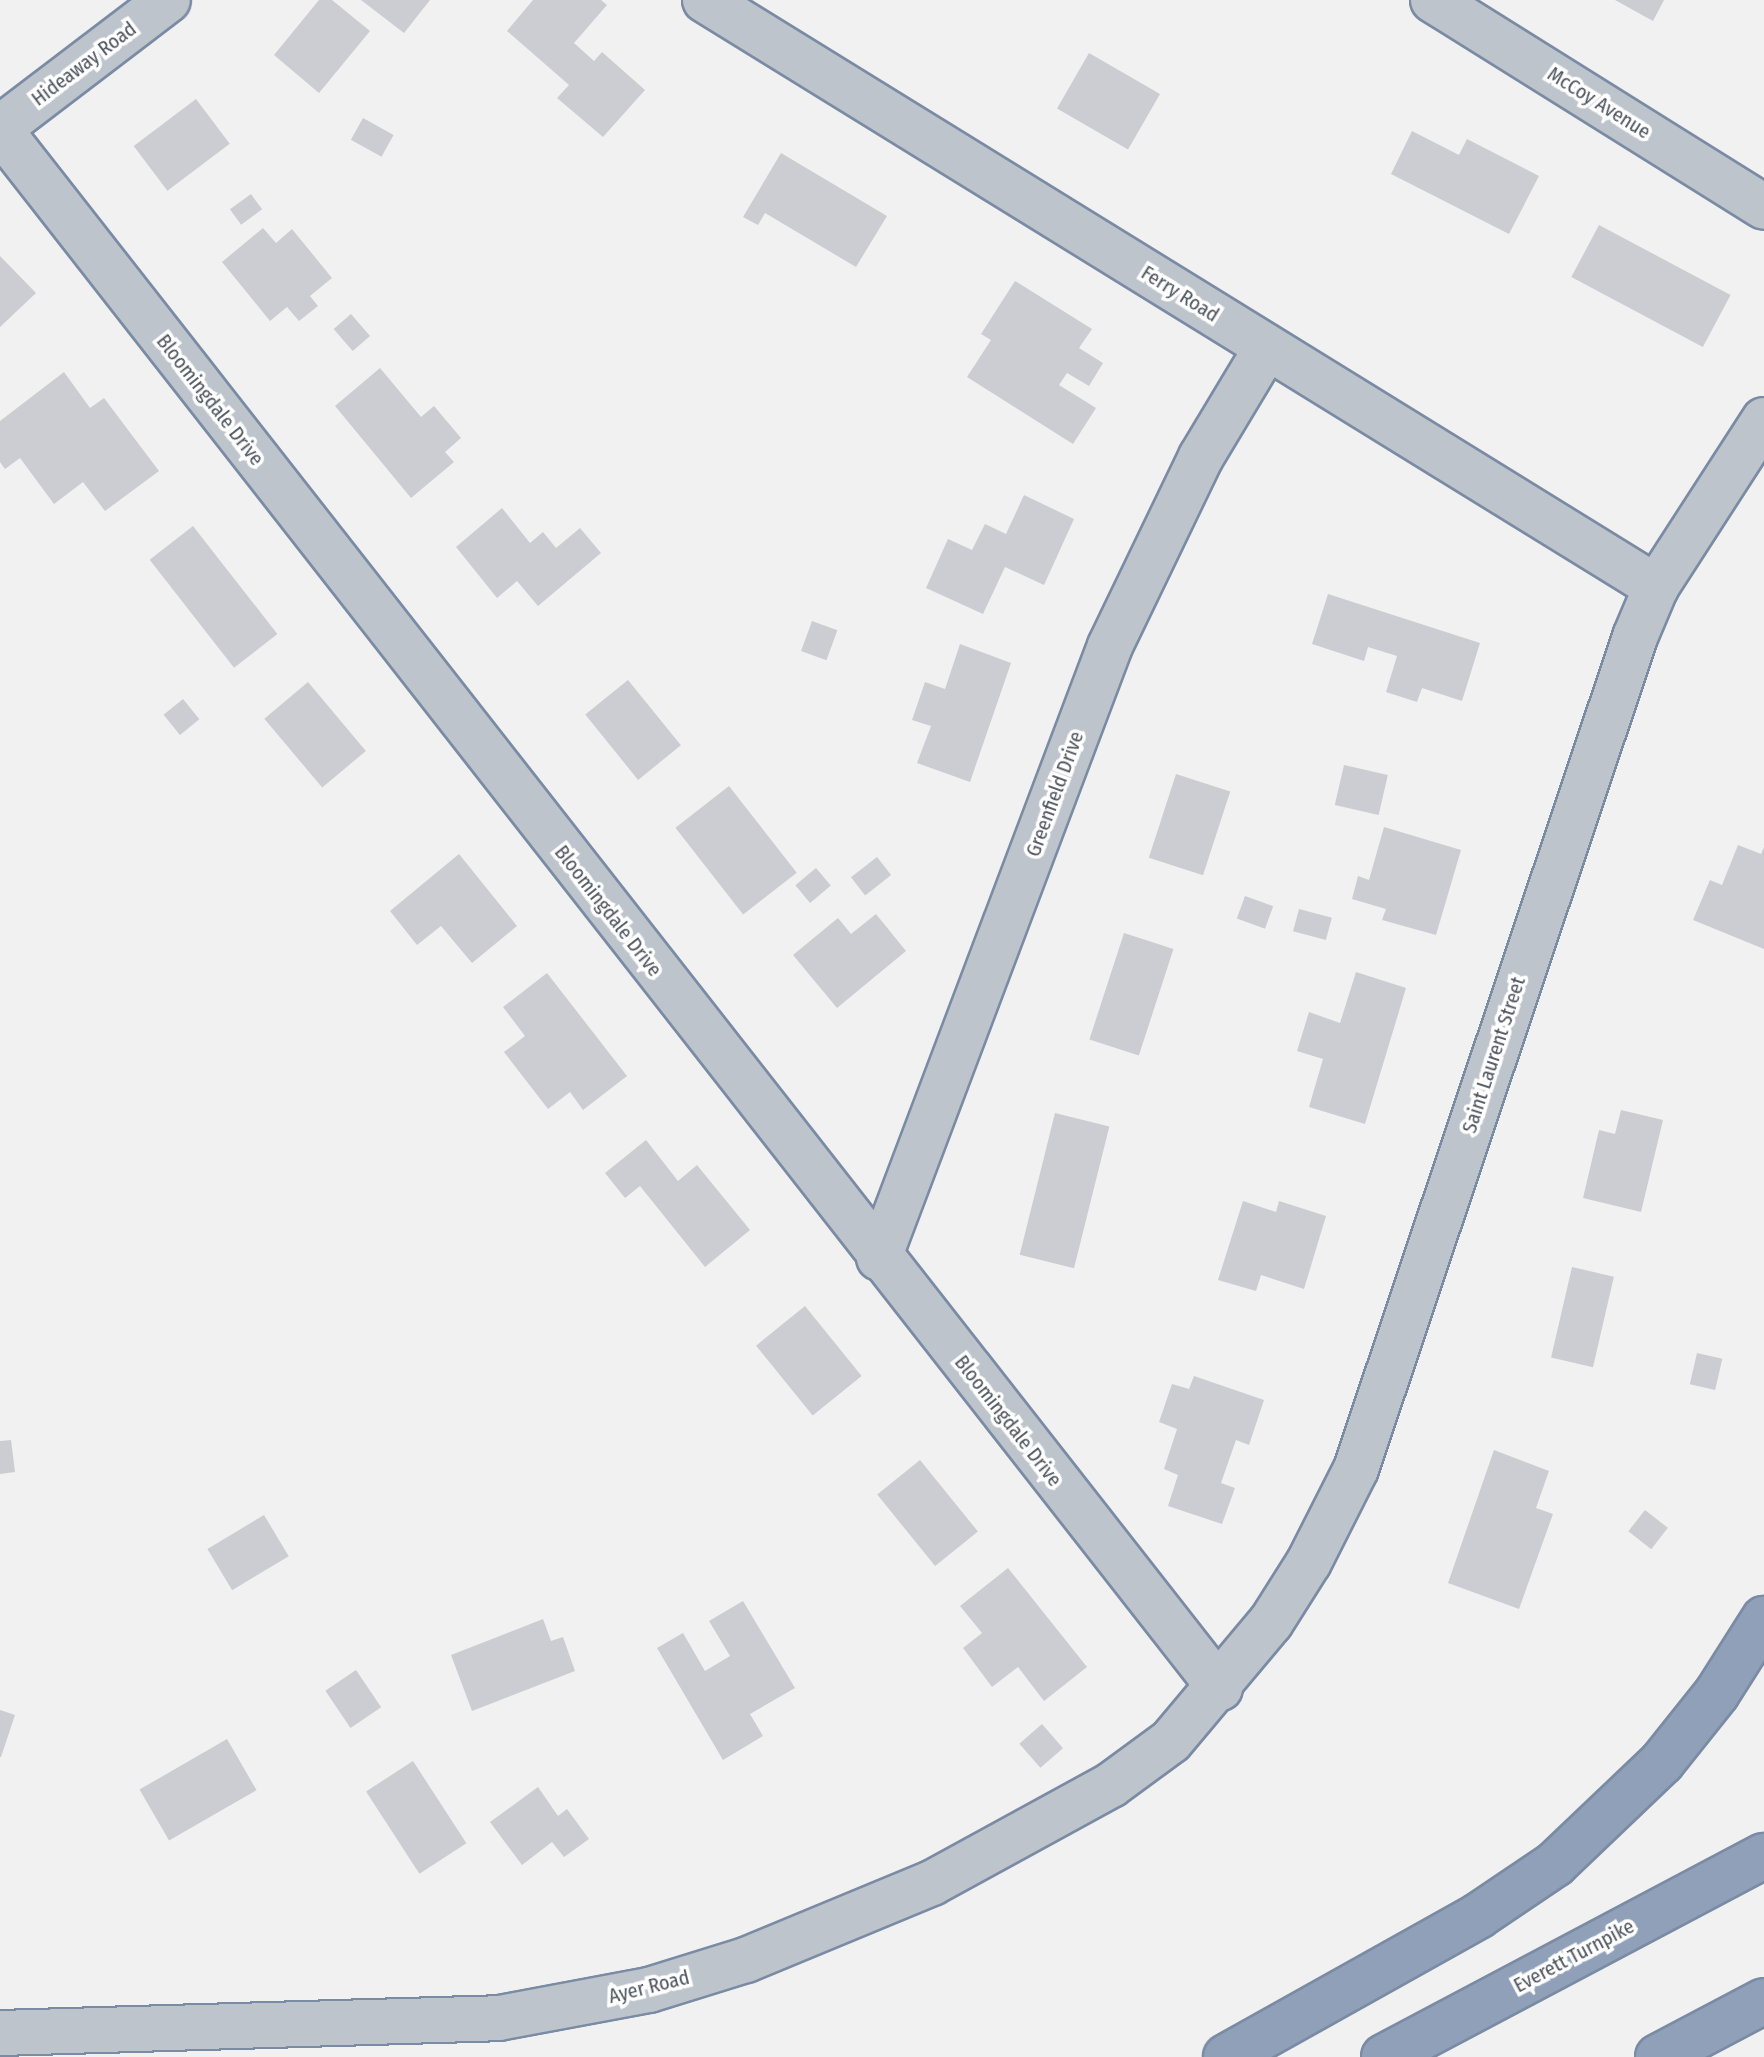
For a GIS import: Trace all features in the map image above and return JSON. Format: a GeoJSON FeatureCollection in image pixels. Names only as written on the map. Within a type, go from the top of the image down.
{"type":"FeatureCollection","features":[{"type":"Feature","properties":{"kind":"highway"},"geometry":{"type":"LineString","coordinates":[[1226,2057],[1478,1916],[1555,1864],[1662,1762],[1717,1693],[1764,1619]]}},
{"type":"Feature","properties":{"kind":"highway","name":"Everett Turnpike"},"geometry":{"type":"LineString","coordinates":[[1384,2057],[1764,1856]]}},
{"type":"Feature","properties":{"kind":"highway"},"geometry":{"type":"LineString","coordinates":[[1658,2057],[1764,2001]]}},
{"type":"Feature","properties":{"kind":"street","name":"Hideaway Road"},"geometry":{"type":"LineString","coordinates":[[0,129],[168,0]]}},
{"type":"Feature","properties":{"kind":"street","name":"Ferry Road"},"geometry":{"type":"LineString","coordinates":[[705,0],[1656,587]]}},
{"type":"Feature","properties":{"kind":"street","name":"McCoy Avenue"},"geometry":{"type":"LineString","coordinates":[[1433,0],[1764,207]]}},
{"type":"Feature","properties":{"kind":"street","name":"Bloomingdale Drive"},"geometry":{"type":"LineString","coordinates":[[0,129],[879,1258],[1220,1688]]}},
{"type":"Feature","properties":{"kind":"street","name":"Greenfield Drive"},"geometry":{"type":"LineString","coordinates":[[879,1258],[1110,646],[1201,457],[1267,347]]}},
{"type":"Feature","properties":{"kind":"street","name":"Saint Laurent Street"},"geometry":{"type":"LineString","coordinates":[[1220,1688],[1309,1562],[1356,1469],[1656,587],[1764,420]]}},
{"type":"Feature","properties":{"kind":"street","name":"Ayer Road"},"geometry":{"type":"LineString","coordinates":[[0,2033],[499,2018],[649,1990],[746,1960],[817,1931],[932,1883],[1037,1829],[1111,1785],[1171,1741],[1220,1688]]}},
{"type":"Feature","properties":{"kind":"building"},"geometry":{"type":"Polygon","coordinates":[[[319,0],[332,0],[370,31],[319,93],[274,55],[319,0]]]}},
{"type":"Feature","properties":{"kind":"building"},"geometry":{"type":"Polygon","coordinates":[[[361,0],[430,0],[404,33],[361,0]]]}},
{"type":"Feature","properties":{"kind":"building"},"geometry":{"type":"Polygon","coordinates":[[[533,0],[601,0],[607,5],[574,43],[594,61],[602,52],[645,90],[603,137],[557,98],[569,85],[507,31],[533,0]]]}},
{"type":"Feature","properties":{"kind":"building"},"geometry":{"type":"Polygon","coordinates":[[[1615,0],[1664,0],[1653,21],[1615,0]]]}},
{"type":"Feature","properties":{"kind":"building"},"geometry":{"type":"Polygon","coordinates":[[[1089,53],[1160,94],[1128,149],[1057,108],[1089,53]]]}},
{"type":"Feature","properties":{"kind":"building"},"geometry":{"type":"Polygon","coordinates":[[[196,99],[230,144],[167,191],[134,146],[196,99]]]}},
{"type":"Feature","properties":{"kind":"building"},"geometry":{"type":"Polygon","coordinates":[[[363,118],[394,135],[381,157],[351,140],[363,118]]]}},
{"type":"Feature","properties":{"kind":"building"},"geometry":{"type":"Polygon","coordinates":[[[1412,131],[1459,155],[1467,139],[1539,176],[1509,234],[1391,174],[1412,131]]]}},
{"type":"Feature","properties":{"kind":"building"},"geometry":{"type":"Polygon","coordinates":[[[781,153],[887,216],[856,267],[765,213],[758,225],[743,217],[781,153]]]}},
{"type":"Feature","properties":{"kind":"building"},"geometry":{"type":"Polygon","coordinates":[[[251,194],[262,209],[241,225],[230,209],[251,194]]]}},
{"type":"Feature","properties":{"kind":"building"},"geometry":{"type":"Polygon","coordinates":[[[1599,225],[1731,295],[1703,347],[1571,277],[1599,225]]]}},
{"type":"Feature","properties":{"kind":"building"},"geometry":{"type":"Polygon","coordinates":[[[263,228],[276,243],[292,229],[332,278],[310,296],[318,306],[299,321],[287,307],[270,321],[222,262],[263,228]]]}},
{"type":"Feature","properties":{"kind":"building"},"geometry":{"type":"Polygon","coordinates":[[[0,256],[36,293],[0,327],[0,256]]]}},
{"type":"Feature","properties":{"kind":"building"},"geometry":{"type":"Polygon","coordinates":[[[1015,281],[1092,329],[1079,348],[1103,363],[1089,386],[1067,373],[1059,385],[1096,408],[1073,444],[967,377],[991,340],[981,334],[1015,281]]]}},
{"type":"Feature","properties":{"kind":"building"},"geometry":{"type":"Polygon","coordinates":[[[351,314],[370,336],[353,351],[334,329],[351,314]]]}},
{"type":"Feature","properties":{"kind":"building"},"geometry":{"type":"Polygon","coordinates":[[[380,368],[421,417],[434,406],[461,438],[445,452],[454,462],[411,498],[335,406],[380,368]]]}},
{"type":"Feature","properties":{"kind":"building"},"geometry":{"type":"Polygon","coordinates":[[[64,372],[90,408],[104,398],[159,471],[105,511],[83,482],[54,504],[20,458],[5,469],[0,462],[0,421],[64,372]]]}},
{"type":"Feature","properties":{"kind":"building"},"geometry":{"type":"Polygon","coordinates":[[[1024,495],[1074,519],[1044,585],[1005,567],[983,614],[926,588],[948,539],[972,550],[985,524],[1006,534],[1024,495]]]}},
{"type":"Feature","properties":{"kind":"building"},"geometry":{"type":"Polygon","coordinates":[[[502,508],[530,543],[543,532],[556,548],[580,528],[601,553],[538,606],[517,581],[497,598],[456,547],[502,508]]]}},
{"type":"Feature","properties":{"kind":"building"},"geometry":{"type":"Polygon","coordinates":[[[193,526],[277,634],[234,668],[150,560],[193,526]]]}},
{"type":"Feature","properties":{"kind":"building"},"geometry":{"type":"Polygon","coordinates":[[[1328,594],[1480,643],[1462,701],[1422,688],[1417,702],[1386,692],[1397,656],[1368,647],[1364,661],[1312,644],[1328,594]]]}},
{"type":"Feature","properties":{"kind":"building"},"geometry":{"type":"Polygon","coordinates":[[[812,621],[837,630],[826,660],[801,651],[812,621]]]}},
{"type":"Feature","properties":{"kind":"building"},"geometry":{"type":"Polygon","coordinates":[[[960,644],[1011,663],[970,782],[917,763],[931,726],[912,720],[925,682],[945,689],[960,644]]]}},
{"type":"Feature","properties":{"kind":"building"},"geometry":{"type":"Polygon","coordinates":[[[628,680],[681,745],[638,780],[585,715],[628,680]]]}},
{"type":"Feature","properties":{"kind":"building"},"geometry":{"type":"Polygon","coordinates":[[[308,682],[366,751],[322,788],[264,719],[308,682]]]}},
{"type":"Feature","properties":{"kind":"building"},"geometry":{"type":"Polygon","coordinates":[[[183,699],[199,719],[180,735],[164,715],[183,699]]]}},
{"type":"Feature","properties":{"kind":"building"},"geometry":{"type":"Polygon","coordinates":[[[1344,765],[1388,775],[1379,815],[1335,805],[1344,765]]]}},
{"type":"Feature","properties":{"kind":"building"},"geometry":{"type":"Polygon","coordinates":[[[1176,774],[1230,792],[1203,875],[1149,858],[1176,774]]]}},
{"type":"Feature","properties":{"kind":"building"},"geometry":{"type":"Polygon","coordinates":[[[729,786],[797,873],[743,915],[675,828],[729,786]]]}},
{"type":"Feature","properties":{"kind":"building"},"geometry":{"type":"Polygon","coordinates":[[[1384,827],[1461,850],[1436,935],[1382,920],[1386,909],[1352,899],[1358,876],[1369,880],[1384,827]]]}},
{"type":"Feature","properties":{"kind":"building"},"geometry":{"type":"Polygon","coordinates":[[[1738,845],[1761,854],[1764,847],[1764,949],[1693,920],[1710,880],[1722,885],[1738,845]]]}},
{"type":"Feature","properties":{"kind":"building"},"geometry":{"type":"Polygon","coordinates":[[[459,854],[517,926],[472,963],[441,926],[417,945],[390,911],[459,854]]]}},
{"type":"Feature","properties":{"kind":"building"},"geometry":{"type":"Polygon","coordinates":[[[877,857],[891,875],[865,895],[851,877],[877,857]]]}},
{"type":"Feature","properties":{"kind":"building"},"geometry":{"type":"Polygon","coordinates":[[[816,868],[831,886],[810,903],[795,885],[816,868]]]}},
{"type":"Feature","properties":{"kind":"building"},"geometry":{"type":"Polygon","coordinates":[[[1245,896],[1273,906],[1265,929],[1237,919],[1245,896]]]}},
{"type":"Feature","properties":{"kind":"building"},"geometry":{"type":"Polygon","coordinates":[[[1299,909],[1332,918],[1326,940],[1293,931],[1299,909]]]}},
{"type":"Feature","properties":{"kind":"building"},"geometry":{"type":"Polygon","coordinates":[[[876,914],[906,951],[837,1008],[793,955],[838,918],[851,934],[876,914]]]}},
{"type":"Feature","properties":{"kind":"building"},"geometry":{"type":"Polygon","coordinates":[[[1124,933],[1173,949],[1139,1056],[1089,1040],[1124,933]]]}},
{"type":"Feature","properties":{"kind":"building"},"geometry":{"type":"Polygon","coordinates":[[[1356,972],[1406,988],[1365,1124],[1309,1107],[1323,1059],[1297,1051],[1309,1012],[1340,1023],[1356,972]]]}},
{"type":"Feature","properties":{"kind":"building"},"geometry":{"type":"Polygon","coordinates":[[[547,973],[627,1076],[583,1110],[570,1092],[548,1109],[504,1052],[525,1036],[503,1007],[547,973]]]}},
{"type":"Feature","properties":{"kind":"building"},"geometry":{"type":"Polygon","coordinates":[[[1621,1110],[1663,1120],[1641,1212],[1583,1198],[1599,1130],[1615,1134],[1621,1110]]]}},
{"type":"Feature","properties":{"kind":"building"},"geometry":{"type":"Polygon","coordinates":[[[1055,1113],[1109,1127],[1074,1268],[1020,1255],[1055,1113]]]}},
{"type":"Feature","properties":{"kind":"building"},"geometry":{"type":"Polygon","coordinates":[[[646,1140],[678,1181],[697,1165],[750,1230],[705,1267],[640,1186],[625,1198],[605,1173],[646,1140]]]}},
{"type":"Feature","properties":{"kind":"building"},"geometry":{"type":"Polygon","coordinates":[[[1243,1201],[1276,1212],[1279,1201],[1326,1216],[1304,1289],[1261,1275],[1256,1291],[1218,1280],[1243,1201]]]}},
{"type":"Feature","properties":{"kind":"building"},"geometry":{"type":"Polygon","coordinates":[[[1572,1267],[1614,1277],[1593,1367],[1551,1358],[1572,1267]]]}},
{"type":"Feature","properties":{"kind":"building"},"geometry":{"type":"Polygon","coordinates":[[[805,1306],[862,1376],[813,1416],[756,1346],[805,1306]]]}},
{"type":"Feature","properties":{"kind":"building"},"geometry":{"type":"Polygon","coordinates":[[[1697,1353],[1722,1359],[1715,1390],[1690,1384],[1697,1353]]]}},
{"type":"Feature","properties":{"kind":"building"},"geometry":{"type":"Polygon","coordinates":[[[1194,1376],[1264,1400],[1249,1445],[1236,1440],[1221,1483],[1235,1488],[1222,1524],[1168,1506],[1178,1475],[1164,1469],[1177,1429],[1159,1422],[1172,1384],[1189,1389],[1194,1376]]]}},
{"type":"Feature","properties":{"kind":"building"},"geometry":{"type":"Polygon","coordinates":[[[11,1440],[15,1472],[0,1474],[0,1441],[11,1440]]]}},
{"type":"Feature","properties":{"kind":"building"},"geometry":{"type":"Polygon","coordinates":[[[1494,1450],[1549,1471],[1536,1508],[1553,1514],[1519,1609],[1448,1583],[1494,1450]]]}},
{"type":"Feature","properties":{"kind":"building"},"geometry":{"type":"Polygon","coordinates":[[[920,1460],[978,1531],[935,1566],[877,1495],[920,1460]]]}},
{"type":"Feature","properties":{"kind":"building"},"geometry":{"type":"Polygon","coordinates":[[[1645,1510],[1668,1528],[1651,1549],[1628,1531],[1645,1510]]]}},
{"type":"Feature","properties":{"kind":"building"},"geometry":{"type":"Polygon","coordinates":[[[264,1515],[289,1556],[232,1590],[207,1549],[264,1515]]]}},
{"type":"Feature","properties":{"kind":"building"},"geometry":{"type":"Polygon","coordinates":[[[1008,1568],[1087,1667],[1044,1701],[1018,1667],[992,1687],[963,1648],[982,1633],[960,1606],[1008,1568]]]}},
{"type":"Feature","properties":{"kind":"building"},"geometry":{"type":"Polygon","coordinates":[[[743,1601],[795,1688],[750,1714],[763,1736],[723,1760],[657,1648],[683,1633],[705,1671],[730,1656],[709,1621],[743,1601]]]}},
{"type":"Feature","properties":{"kind":"building"},"geometry":{"type":"Polygon","coordinates":[[[543,1619],[551,1641],[563,1637],[575,1671],[472,1711],[451,1655],[543,1619]]]}},
{"type":"Feature","properties":{"kind":"building"},"geometry":{"type":"Polygon","coordinates":[[[356,1670],[381,1707],[350,1728],[325,1691],[356,1670]]]}},
{"type":"Feature","properties":{"kind":"building"},"geometry":{"type":"Polygon","coordinates":[[[0,1710],[15,1715],[1,1757],[0,1757],[0,1710]]]}},
{"type":"Feature","properties":{"kind":"building"},"geometry":{"type":"Polygon","coordinates":[[[1042,1724],[1063,1748],[1040,1768],[1019,1744],[1042,1724]]]}},
{"type":"Feature","properties":{"kind":"building"},"geometry":{"type":"Polygon","coordinates":[[[227,1739],[256,1790],[169,1841],[140,1790],[227,1739]]]}},
{"type":"Feature","properties":{"kind":"building"},"geometry":{"type":"Polygon","coordinates":[[[413,1761],[466,1843],[419,1874],[366,1791],[413,1761]]]}},
{"type":"Feature","properties":{"kind":"building"},"geometry":{"type":"Polygon","coordinates":[[[538,1787],[558,1816],[567,1809],[589,1839],[564,1857],[552,1842],[522,1865],[490,1822],[538,1787]]]}}]}
